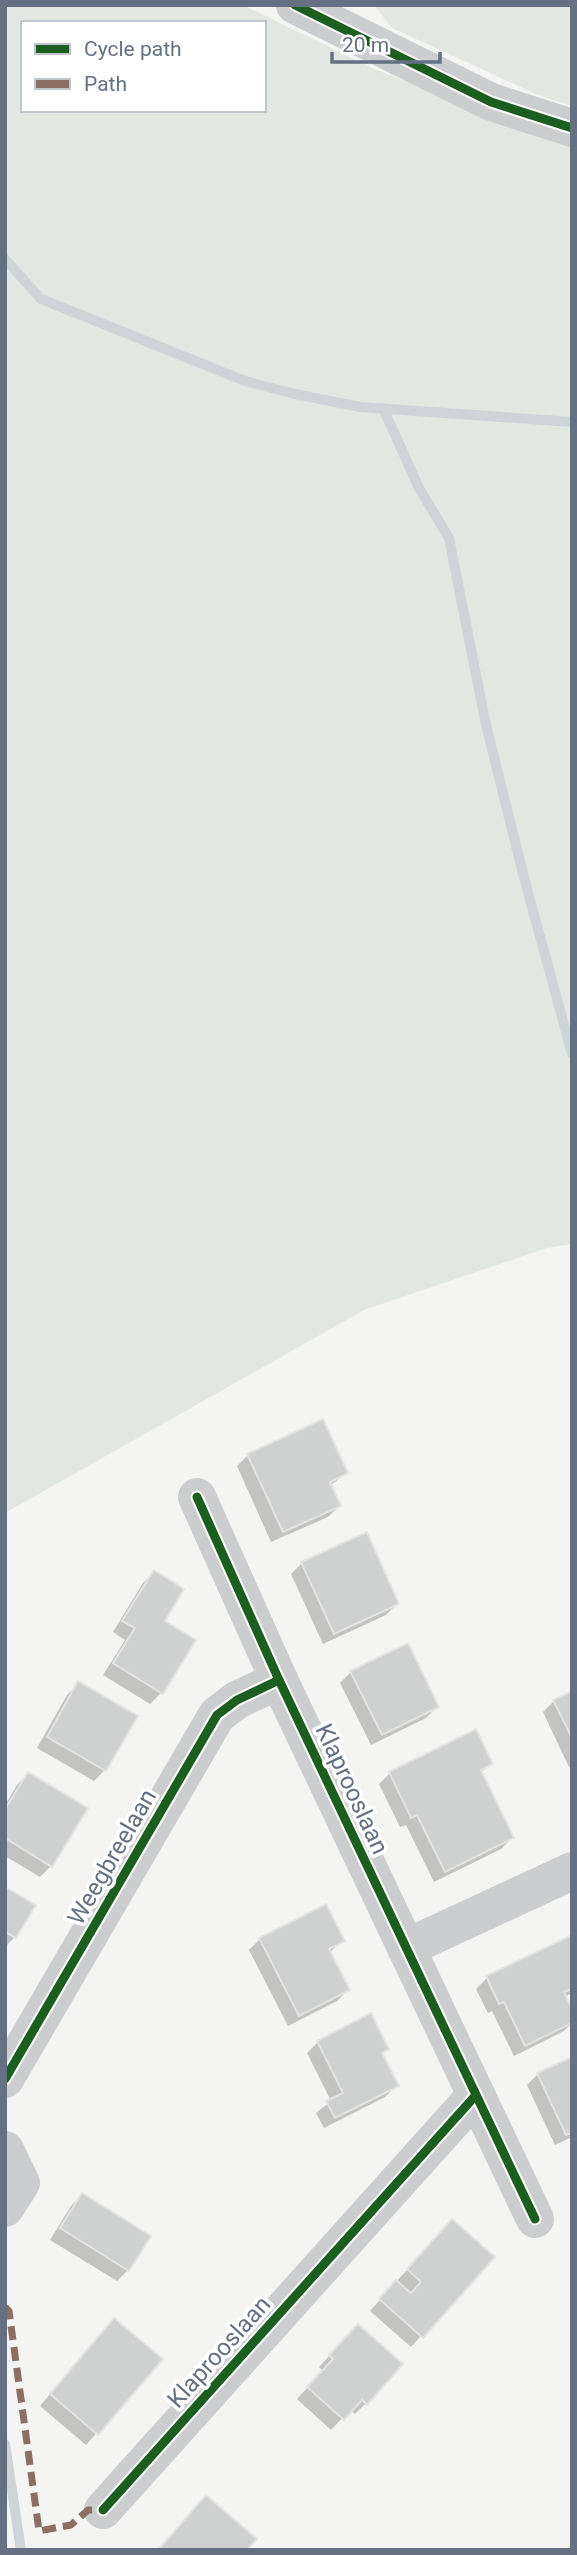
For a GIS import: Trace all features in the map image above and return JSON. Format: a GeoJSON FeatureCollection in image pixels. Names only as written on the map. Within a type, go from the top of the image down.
{"type":"FeatureCollection","features":[{"type":"Feature","properties":{"kind":"street"},"geometry":{"type":"LineString","coordinates":[[295,5],[491,102],[572,128]]}},
{"type":"Feature","properties":{"kind":"street","name":"Klaprooslaan"},"geometry":{"type":"LineString","coordinates":[[197,1497],[279,1680],[535,2219]]}},
{"type":"Feature","properties":{"kind":"street","name":"Weegbreelaan"},"geometry":{"type":"LineString","coordinates":[[5,2079],[217,1714],[237,1700],[279,1680]]}},
{"type":"Feature","properties":{"kind":"street"},"geometry":{"type":"LineString","coordinates":[[406,1948],[572,1871]]}},
{"type":"Feature","properties":{"kind":"street","name":"Klaprooslaan"},"geometry":{"type":"LineString","coordinates":[[103,2510],[476,2095]]}},
{"type":"Feature","properties":{"kind":"street"},"geometry":{"type":"LineString","coordinates":[[5,2150],[21,2183],[5,2208]]}},
{"type":"Feature","properties":{"kind":"shaded area"},"geometry":{"type":"Polygon","coordinates":[[[5,5],[243,5],[374,69],[572,144],[572,1244],[547,1248],[364,1310],[5,1513],[5,5]]]}},
{"type":"Feature","properties":{"kind":"shaded area"},"geometry":{"type":"Polygon","coordinates":[[[374,5],[572,5],[572,106],[536,94],[392,28],[374,5]]]}},
{"type":"Feature","properties":{"kind":"building"},"geometry":{"type":"Polygon","coordinates":[[[323,1419],[348,1473],[330,1482],[341,1506],[283,1532],[247,1454],[323,1419]]]}},
{"type":"Feature","properties":{"kind":"building"},"geometry":{"type":"Polygon","coordinates":[[[367,1532],[399,1604],[334,1634],[301,1562],[367,1532]]]}},
{"type":"Feature","properties":{"kind":"building"},"geometry":{"type":"Polygon","coordinates":[[[154,1570],[184,1589],[165,1621],[196,1640],[163,1694],[113,1663],[135,1628],[122,1621],[154,1570]]]}},
{"type":"Feature","properties":{"kind":"building"},"geometry":{"type":"Polygon","coordinates":[[[408,1643],[439,1707],[382,1735],[350,1671],[408,1643]]]}},
{"type":"Feature","properties":{"kind":"building"},"geometry":{"type":"Polygon","coordinates":[[[78,1681],[138,1716],[106,1771],[47,1737],[78,1681]]]}},
{"type":"Feature","properties":{"kind":"building"},"geometry":{"type":"Polygon","coordinates":[[[572,1691],[572,1738],[553,1700],[572,1691]]]}},
{"type":"Feature","properties":{"kind":"building"},"geometry":{"type":"Polygon","coordinates":[[[476,1729],[493,1764],[481,1770],[514,1838],[445,1872],[417,1815],[411,1818],[389,1772],[476,1729]]]}},
{"type":"Feature","properties":{"kind":"building"},"geometry":{"type":"Polygon","coordinates":[[[28,1772],[88,1808],[52,1867],[5,1838],[5,1809],[28,1772]]]}},
{"type":"Feature","properties":{"kind":"building"},"geometry":{"type":"Polygon","coordinates":[[[5,1887],[36,1905],[16,1938],[5,1932],[5,1887]]]}},
{"type":"Feature","properties":{"kind":"building"},"geometry":{"type":"Polygon","coordinates":[[[326,1904],[345,1941],[329,1949],[350,1990],[299,2016],[259,1938],[326,1904]]]}},
{"type":"Feature","properties":{"kind":"building"},"geometry":{"type":"Polygon","coordinates":[[[572,1935],[572,1989],[564,1992],[572,2009],[572,2023],[525,2046],[504,2002],[499,2004],[486,1976],[572,1935]]]}},
{"type":"Feature","properties":{"kind":"building"},"geometry":{"type":"Polygon","coordinates":[[[371,2013],[389,2049],[382,2053],[399,2086],[335,2118],[326,2101],[343,2093],[317,2041],[371,2013]]]}},
{"type":"Feature","properties":{"kind":"building"},"geometry":{"type":"Polygon","coordinates":[[[572,2057],[572,2133],[566,2135],[537,2073],[572,2057]]]}},
{"type":"Feature","properties":{"kind":"building"},"geometry":{"type":"Polygon","coordinates":[[[82,2193],[151,2236],[129,2271],[60,2228],[82,2193]]]}},
{"type":"Feature","properties":{"kind":"building"},"geometry":{"type":"Polygon","coordinates":[[[452,2219],[495,2257],[423,2338],[379,2299],[396,2280],[411,2293],[421,2282],[407,2269],[452,2219]]]}},
{"type":"Feature","properties":{"kind":"building"},"geometry":{"type":"Polygon","coordinates":[[[114,2318],[163,2359],[98,2435],[50,2394],[114,2318]]]}},
{"type":"Feature","properties":{"kind":"building"},"geometry":{"type":"Polygon","coordinates":[[[358,2324],[403,2364],[367,2405],[362,2400],[344,2420],[307,2387],[333,2359],[329,2355],[358,2324]]]}},
{"type":"Feature","properties":{"kind":"building"},"geometry":{"type":"Polygon","coordinates":[[[206,2495],[257,2539],[247,2550],[158,2550],[206,2495]]]}},
{"type":"Feature","properties":{"kind":"waterway"},"geometry":{"type":"LineString","coordinates":[[5,259],[41,299],[245,381],[360,407],[572,422]]}},
{"type":"Feature","properties":{"kind":"waterway"},"geometry":{"type":"LineString","coordinates":[[383,408],[419,488],[449,538],[486,725],[572,1054]]}},
{"type":"Feature","properties":{"kind":"waterway"},"geometry":{"type":"LineString","coordinates":[[5,2444],[21,2550]]}},
{"type":"Feature","properties":{"kind":"marked path"},"geometry":{"type":"LineString","coordinates":[[5,2307],[9,2311],[39,2531],[71,2525],[88,2510],[103,2510]]}},
{"type":"Feature","properties":{"kind":"cycle path"},"geometry":{"type":"LineString","coordinates":[[295,5],[491,102],[572,128]]}},
{"type":"Feature","properties":{"kind":"cycle path"},"geometry":{"type":"LineString","coordinates":[[197,1497],[279,1680],[535,2219]]}},
{"type":"Feature","properties":{"kind":"cycle path"},"geometry":{"type":"LineString","coordinates":[[5,2079],[217,1715],[237,1700],[279,1680]]}},
{"type":"Feature","properties":{"kind":"cycle path"},"geometry":{"type":"LineString","coordinates":[[103,2510],[476,2095]]}}]}
